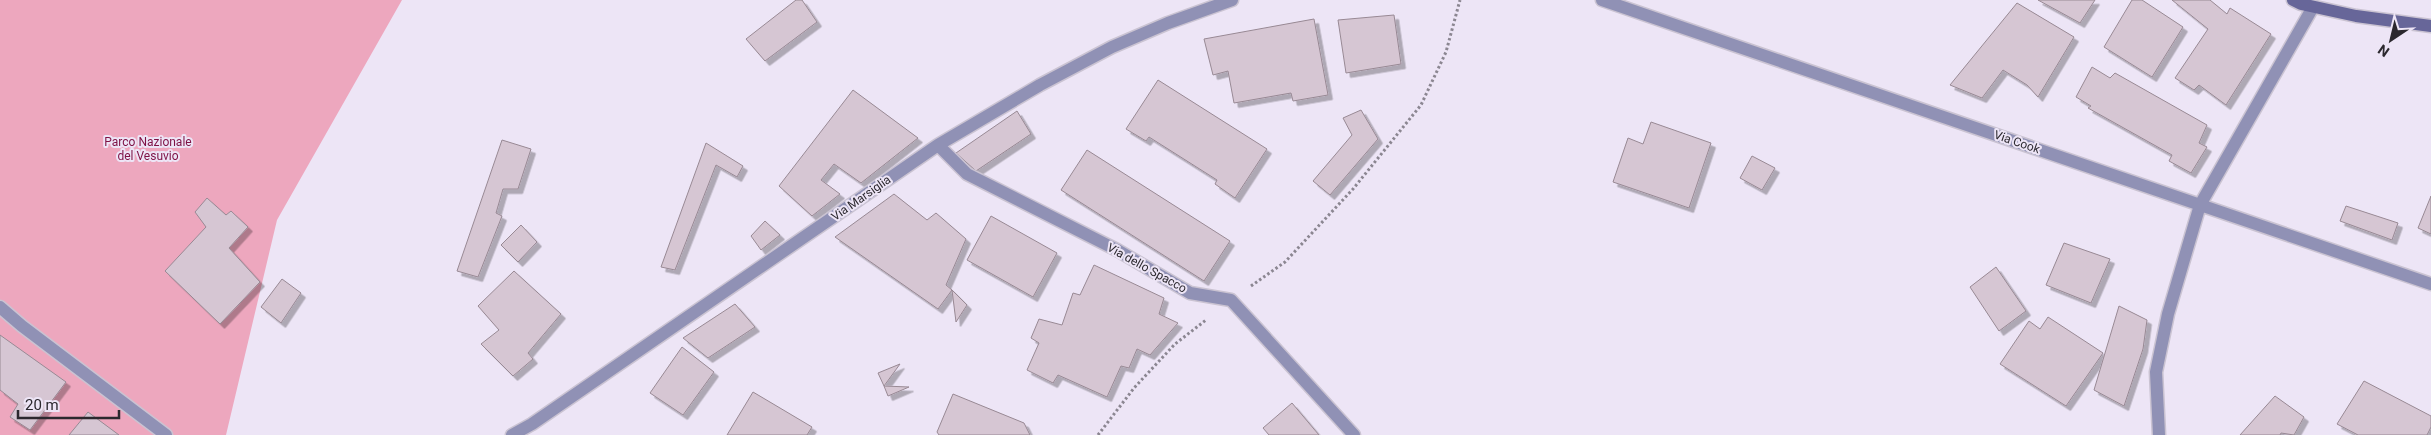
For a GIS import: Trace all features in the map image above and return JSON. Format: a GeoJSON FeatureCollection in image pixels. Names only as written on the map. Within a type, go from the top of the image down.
{"type":"FeatureCollection","features":[{"type":"Feature","properties":{"kind":"street","name":"Via Marsiglia"},"geometry":{"type":"LineString","coordinates":[[512,435],[540,418],[938,145],[1040,85],[1112,47],[1168,23],[1232,0]]}},
{"type":"Feature","properties":{"kind":"street","name":"Via Cook"},"geometry":{"type":"LineString","coordinates":[[1602,0],[2431,284]]}},
{"type":"Feature","properties":{"kind":"street"},"geometry":{"type":"LineString","coordinates":[[2293,0],[2313,7],[2356,16],[2431,26]]}},
{"type":"Feature","properties":{"kind":"street"},"geometry":{"type":"LineString","coordinates":[[2159,435],[2156,372],[2168,314],[2200,205],[2313,7]]}},
{"type":"Feature","properties":{"kind":"street","name":"Via dello Spacco"},"geometry":{"type":"LineString","coordinates":[[938,145],[967,174],[1117,250],[1190,293],[1232,300]]}},
{"type":"Feature","properties":{"kind":"street"},"geometry":{"type":"LineString","coordinates":[[1232,300],[1354,435]]}},
{"type":"Feature","properties":{"kind":"street"},"geometry":{"type":"LineString","coordinates":[[0,307],[22,326],[166,435]]}},
{"type":"Feature","properties":{"kind":"path"},"geometry":{"type":"LineString","coordinates":[[1098,435],[1134,388],[1174,344],[1284,262],[1353,188],[1421,105],[1446,52],[1460,0]]}},
{"type":"Feature","properties":{"kind":"green space","name":"Parco Nazionale del Vesuvio"},"geometry":{"type":"Polygon","coordinates":[[[0,0],[402,0],[277,220],[226,435],[0,435],[0,0]]]}},
{"type":"Feature","properties":{"kind":"building"},"geometry":{"type":"Polygon","coordinates":[[[796,0],[802,0],[817,22],[765,61],[746,39],[796,0]]]}},
{"type":"Feature","properties":{"kind":"building"},"geometry":{"type":"Polygon","coordinates":[[[2038,0],[2095,0],[2080,23],[2038,0]]]}},
{"type":"Feature","properties":{"kind":"building"},"geometry":{"type":"Polygon","coordinates":[[[2132,0],[2142,0],[2183,27],[2152,77],[2104,47],[2132,0]]]}},
{"type":"Feature","properties":{"kind":"building"},"geometry":{"type":"Polygon","coordinates":[[[2172,0],[2210,0],[2227,14],[2230,8],[2271,34],[2226,105],[2199,85],[2194,90],[2175,78],[2208,29],[2172,0]]]}},
{"type":"Feature","properties":{"kind":"building"},"geometry":{"type":"Polygon","coordinates":[[[2017,3],[2074,37],[2038,97],[2027,85],[2003,70],[1982,98],[1950,85],[2017,3]]]}},
{"type":"Feature","properties":{"kind":"building"},"geometry":{"type":"Polygon","coordinates":[[[1394,15],[1401,64],[1346,73],[1338,20],[1394,15]]]}},
{"type":"Feature","properties":{"kind":"building"},"geometry":{"type":"Polygon","coordinates":[[[1314,19],[1328,95],[1293,101],[1291,93],[1234,103],[1228,71],[1213,75],[1204,39],[1314,19]]]}},
{"type":"Feature","properties":{"kind":"building"},"geometry":{"type":"Polygon","coordinates":[[[2092,67],[2110,78],[2115,73],[2207,125],[2199,143],[2207,147],[2191,173],[2169,161],[2172,155],[2088,108],[2091,106],[2076,97],[2092,67]]]}},
{"type":"Feature","properties":{"kind":"building"},"geometry":{"type":"Polygon","coordinates":[[[1158,80],[1267,149],[1235,198],[1215,184],[1217,180],[1149,137],[1146,141],[1126,129],[1158,80]]]}},
{"type":"Feature","properties":{"kind":"building"},"geometry":{"type":"Polygon","coordinates":[[[853,90],[918,138],[861,183],[834,164],[821,180],[840,194],[812,216],[779,186],[853,90]]]}},
{"type":"Feature","properties":{"kind":"building"},"geometry":{"type":"Polygon","coordinates":[[[1361,110],[1378,139],[1330,195],[1313,181],[1352,135],[1343,118],[1361,110]]]}},
{"type":"Feature","properties":{"kind":"building"},"geometry":{"type":"Polygon","coordinates":[[[1017,111],[1031,134],[976,171],[956,153],[1017,111]]]}},
{"type":"Feature","properties":{"kind":"building"},"geometry":{"type":"Polygon","coordinates":[[[1651,122],[1711,143],[1689,208],[1613,182],[1628,138],[1643,144],[1651,122]]]}},
{"type":"Feature","properties":{"kind":"building"},"geometry":{"type":"Polygon","coordinates":[[[502,140],[531,149],[518,189],[503,189],[496,213],[502,216],[478,277],[457,271],[502,140]]]}},
{"type":"Feature","properties":{"kind":"building"},"geometry":{"type":"Polygon","coordinates":[[[706,143],[743,166],[737,177],[716,165],[675,270],[661,267],[706,143]]]}},
{"type":"Feature","properties":{"kind":"building"},"geometry":{"type":"Polygon","coordinates":[[[1087,150],[1230,241],[1204,281],[1061,190],[1087,150]]]}},
{"type":"Feature","properties":{"kind":"building"},"geometry":{"type":"Polygon","coordinates":[[[1752,156],[1775,168],[1762,190],[1740,178],[1752,156]]]}},
{"type":"Feature","properties":{"kind":"building"},"geometry":{"type":"Polygon","coordinates":[[[894,194],[927,220],[936,213],[966,239],[946,285],[952,290],[938,309],[835,237],[894,194]]]}},
{"type":"Feature","properties":{"kind":"building"},"geometry":{"type":"Polygon","coordinates":[[[2431,196],[2431,234],[2418,228],[2431,196]]]}},
{"type":"Feature","properties":{"kind":"building"},"geometry":{"type":"Polygon","coordinates":[[[207,198],[226,215],[231,211],[248,227],[229,248],[260,282],[220,324],[165,271],[206,227],[195,212],[207,198]]]}},
{"type":"Feature","properties":{"kind":"building"},"geometry":{"type":"Polygon","coordinates":[[[2346,206],[2398,223],[2392,240],[2340,221],[2346,206]]]}},
{"type":"Feature","properties":{"kind":"building"},"geometry":{"type":"Polygon","coordinates":[[[991,216],[1057,253],[1033,297],[967,260],[991,216]]]}},
{"type":"Feature","properties":{"kind":"building"},"geometry":{"type":"Polygon","coordinates":[[[765,221],[780,235],[761,250],[751,236],[765,221]]]}},
{"type":"Feature","properties":{"kind":"building"},"geometry":{"type":"Polygon","coordinates":[[[521,225],[537,242],[518,262],[501,245],[521,225]]]}},
{"type":"Feature","properties":{"kind":"building"},"geometry":{"type":"Polygon","coordinates":[[[2064,243],[2110,259],[2091,303],[2046,285],[2064,243]]]}},
{"type":"Feature","properties":{"kind":"building"},"geometry":{"type":"Polygon","coordinates":[[[1094,265],[1164,298],[1159,314],[1178,323],[1150,355],[1137,349],[1129,368],[1121,366],[1107,397],[1058,375],[1053,383],[1027,370],[1039,343],[1031,338],[1039,319],[1062,325],[1073,293],[1080,295],[1094,265]]]}},
{"type":"Feature","properties":{"kind":"building"},"geometry":{"type":"Polygon","coordinates":[[[1996,267],[2026,311],[1999,331],[1970,287],[1996,267]]]}},
{"type":"Feature","properties":{"kind":"building"},"geometry":{"type":"Polygon","coordinates":[[[514,271],[561,314],[528,353],[533,359],[513,376],[481,344],[499,330],[478,306],[514,271]]]}},
{"type":"Feature","properties":{"kind":"building"},"geometry":{"type":"Polygon","coordinates":[[[282,279],[301,293],[281,323],[261,307],[282,279]]]}},
{"type":"Feature","properties":{"kind":"building"},"geometry":{"type":"Polygon","coordinates":[[[952,290],[967,305],[956,322],[952,290]]]}},
{"type":"Feature","properties":{"kind":"building"},"geometry":{"type":"Polygon","coordinates":[[[735,304],[755,327],[708,358],[683,338],[735,304]]]}},
{"type":"Feature","properties":{"kind":"building"},"geometry":{"type":"Polygon","coordinates":[[[2119,306],[2147,320],[2143,349],[2124,406],[2094,390],[2119,306]]]}},
{"type":"Feature","properties":{"kind":"building"},"geometry":{"type":"Polygon","coordinates":[[[2048,317],[2103,353],[2066,406],[2000,364],[2029,321],[2040,329],[2048,317]]]}},
{"type":"Feature","properties":{"kind":"building"},"geometry":{"type":"Polygon","coordinates":[[[0,335],[66,382],[30,430],[10,417],[18,404],[0,390],[0,335]]]}},
{"type":"Feature","properties":{"kind":"building"},"geometry":{"type":"Polygon","coordinates":[[[682,347],[714,372],[683,415],[650,393],[682,347]]]}},
{"type":"Feature","properties":{"kind":"building"},"geometry":{"type":"Polygon","coordinates":[[[900,364],[884,386],[878,373],[900,364]]]}},
{"type":"Feature","properties":{"kind":"building"},"geometry":{"type":"Polygon","coordinates":[[[2364,381],[2431,416],[2431,427],[2427,435],[2358,435],[2337,424],[2364,381]]]}},
{"type":"Feature","properties":{"kind":"building"},"geometry":{"type":"Polygon","coordinates":[[[884,386],[909,387],[888,396],[884,386]]]}},
{"type":"Feature","properties":{"kind":"building"},"geometry":{"type":"Polygon","coordinates":[[[753,392],[812,427],[807,435],[727,435],[753,392]]]}},
{"type":"Feature","properties":{"kind":"building"},"geometry":{"type":"Polygon","coordinates":[[[953,394],[1024,423],[1030,435],[939,435],[937,432],[953,394]]]}},
{"type":"Feature","properties":{"kind":"building"},"geometry":{"type":"Polygon","coordinates":[[[2275,396],[2304,417],[2294,435],[2281,433],[2280,435],[2240,435],[2275,396]]]}},
{"type":"Feature","properties":{"kind":"building"},"geometry":{"type":"Polygon","coordinates":[[[1292,403],[1319,435],[1269,435],[1263,428],[1292,403]]]}},
{"type":"Feature","properties":{"kind":"building"},"geometry":{"type":"Polygon","coordinates":[[[88,412],[119,435],[69,435],[88,412]]]}}]}
